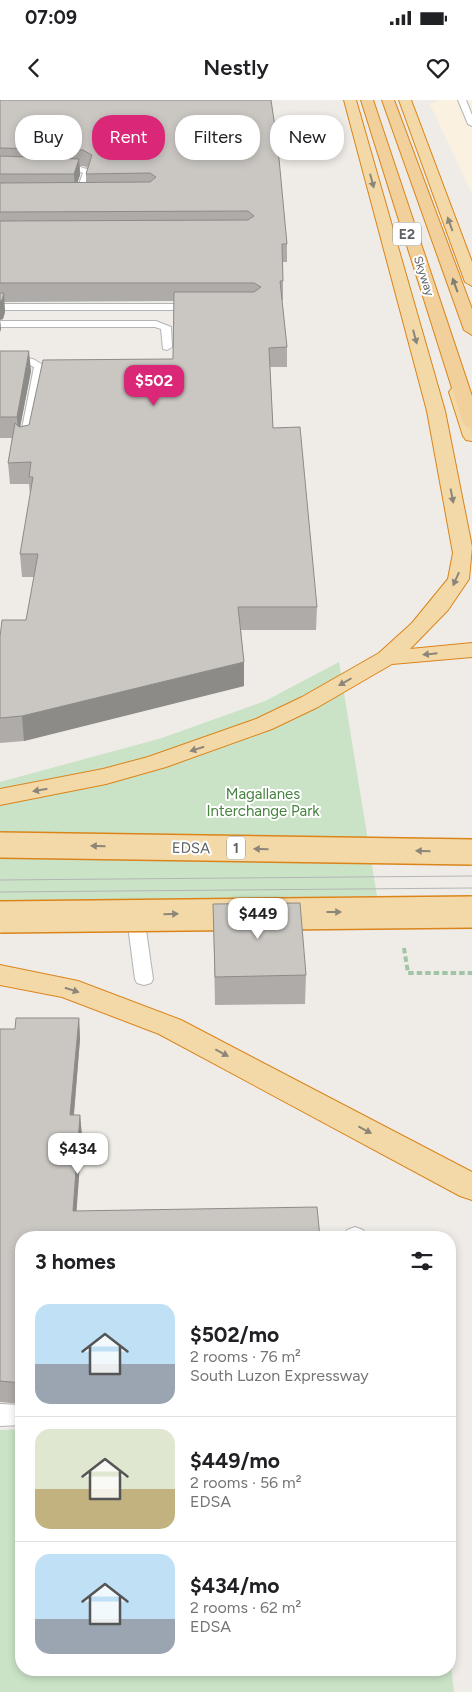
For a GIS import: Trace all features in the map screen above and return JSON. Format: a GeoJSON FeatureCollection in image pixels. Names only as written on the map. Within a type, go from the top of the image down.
{"type":"FeatureCollection","features":[{"type":"Feature","properties":{"kind":"highway"},"geometry":{"type":"LineString","coordinates":[[0,797],[106,776],[213,744],[264,724],[310,702],[387,658],[420,628],[440,605],[458,579],[463,553],[436,411],[350,100]]}},
{"type":"Feature","properties":{"kind":"highway","name":"Skyway"},"geometry":{"type":"LineString","coordinates":[[366,100],[472,423]]}},
{"type":"Feature","properties":{"kind":"highway","name":"E2"},"geometry":{"type":"LineString","coordinates":[[366,100],[472,436]]}},
{"type":"Feature","properties":{"kind":"highway","name":"Skyway"},"geometry":{"type":"LineString","coordinates":[[388,100],[472,330]]}},
{"type":"Feature","properties":{"kind":"highway"},"geometry":{"type":"LineString","coordinates":[[405,100],[469,270]]}},
{"type":"Feature","properties":{"kind":"highway"},"geometry":{"type":"LineString","coordinates":[[387,658],[472,650]]}},
{"type":"Feature","properties":{"kind":"highway","name":"EDSA"},"geometry":{"type":"LineString","coordinates":[[0,845],[472,852]]}},
{"type":"Feature","properties":{"kind":"highway"},"geometry":{"type":"LineString","coordinates":[[0,916],[472,912]]}},
{"type":"Feature","properties":{"kind":"highway"},"geometry":{"type":"LineString","coordinates":[[0,975],[68,988],[170,1027],[472,1187]]}},
{"type":"Feature","properties":{"kind":"highway"},"geometry":{"type":"LineString","coordinates":[[438,1169],[472,1178]]}},
{"type":"Feature","properties":{"kind":"lane"},"geometry":{"type":"LineString","coordinates":[[462,100],[472,124]]}},
{"type":"Feature","properties":{"kind":"lane"},"geometry":{"type":"LineString","coordinates":[[48,168],[78,168],[87,172],[83,195],[69,195]]}},
{"type":"Feature","properties":{"kind":"lane"},"geometry":{"type":"LineString","coordinates":[[0,307],[205,307]]}},
{"type":"Feature","properties":{"kind":"lane"},"geometry":{"type":"LineString","coordinates":[[0,324],[156,324],[166,327],[167,347]]}},
{"type":"Feature","properties":{"kind":"lane"},"geometry":{"type":"LineString","coordinates":[[0,357],[29,361],[44,366],[25,444]]}},
{"type":"Feature","properties":{"kind":"lane"},"geometry":{"type":"LineString","coordinates":[[0,916],[107,914],[136,923],[144,979]]}},
{"type":"Feature","properties":{"kind":"lane"},"geometry":{"type":"LineString","coordinates":[[0,1415],[15,1415]]}},
{"type":"Feature","properties":{"kind":"path"},"geometry":{"type":"LineString","coordinates":[[408,973],[472,973]]}},
{"type":"Feature","properties":{"kind":"shaded area"},"geometry":{"type":"Polygon","coordinates":[[[440,100],[472,100],[472,194],[430,104],[440,100]]]}},
{"type":"Feature","properties":{"kind":"green space","name":"Magallanes Interchange Park"},"geometry":{"type":"Polygon","coordinates":[[[339,662],[377,896],[0,901],[0,782],[162,738],[265,701],[339,662]]]}},
{"type":"Feature","properties":{"kind":"green space"},"geometry":{"type":"Polygon","coordinates":[[[15,1429],[15,1676],[452,1676],[454,1692],[0,1692],[0,1430],[15,1429]]]}},
{"type":"Feature","properties":{"kind":"building"},"geometry":{"type":"Polygon","coordinates":[[[0,100],[271,100],[273,115],[270,115],[270,160],[279,160],[287,244],[282,244],[283,281],[280,281],[287,347],[269,348],[273,428],[300,427],[317,607],[238,607],[244,662],[22,716],[0,718],[0,637],[2,620],[26,620],[38,554],[20,554],[33,477],[29,477],[31,462],[8,463],[15,423],[19,427],[29,425],[43,360],[173,359],[174,292],[254,292],[261,287],[254,283],[0,283],[0,221],[248,220],[254,216],[248,211],[0,212],[0,183],[150,182],[156,177],[150,173],[86,174],[92,155],[82,150],[82,115],[15,115],[15,148],[0,148],[0,100]]]}},
{"type":"Feature","properties":{"kind":"building"},"geometry":{"type":"Polygon","coordinates":[[[0,156],[15,157],[15,160],[79,160],[74,174],[0,174],[0,156]]]}},
{"type":"Feature","properties":{"kind":"building"},"geometry":{"type":"Polygon","coordinates":[[[0,293],[4,293],[0,301],[0,293]]]}},
{"type":"Feature","properties":{"kind":"building"},"geometry":{"type":"Polygon","coordinates":[[[0,351],[29,351],[17,417],[0,417],[0,351]]]}},
{"type":"Feature","properties":{"kind":"building"},"geometry":{"type":"Polygon","coordinates":[[[300,903],[306,975],[215,977],[213,904],[300,903]]]}},
{"type":"Feature","properties":{"kind":"building"},"geometry":{"type":"Polygon","coordinates":[[[16,1018],[79,1018],[70,1115],[80,1115],[73,1211],[317,1207],[319,1231],[15,1231],[15,1382],[0,1381],[0,1029],[15,1029],[16,1018]]]}},
{"type":"Feature","properties":{"kind":"tram line"},"geometry":{"type":"LineString","coordinates":[[0,880],[472,876]]}},
{"type":"Feature","properties":{"kind":"tram line"},"geometry":{"type":"LineString","coordinates":[[0,892],[472,888]]}}]}
